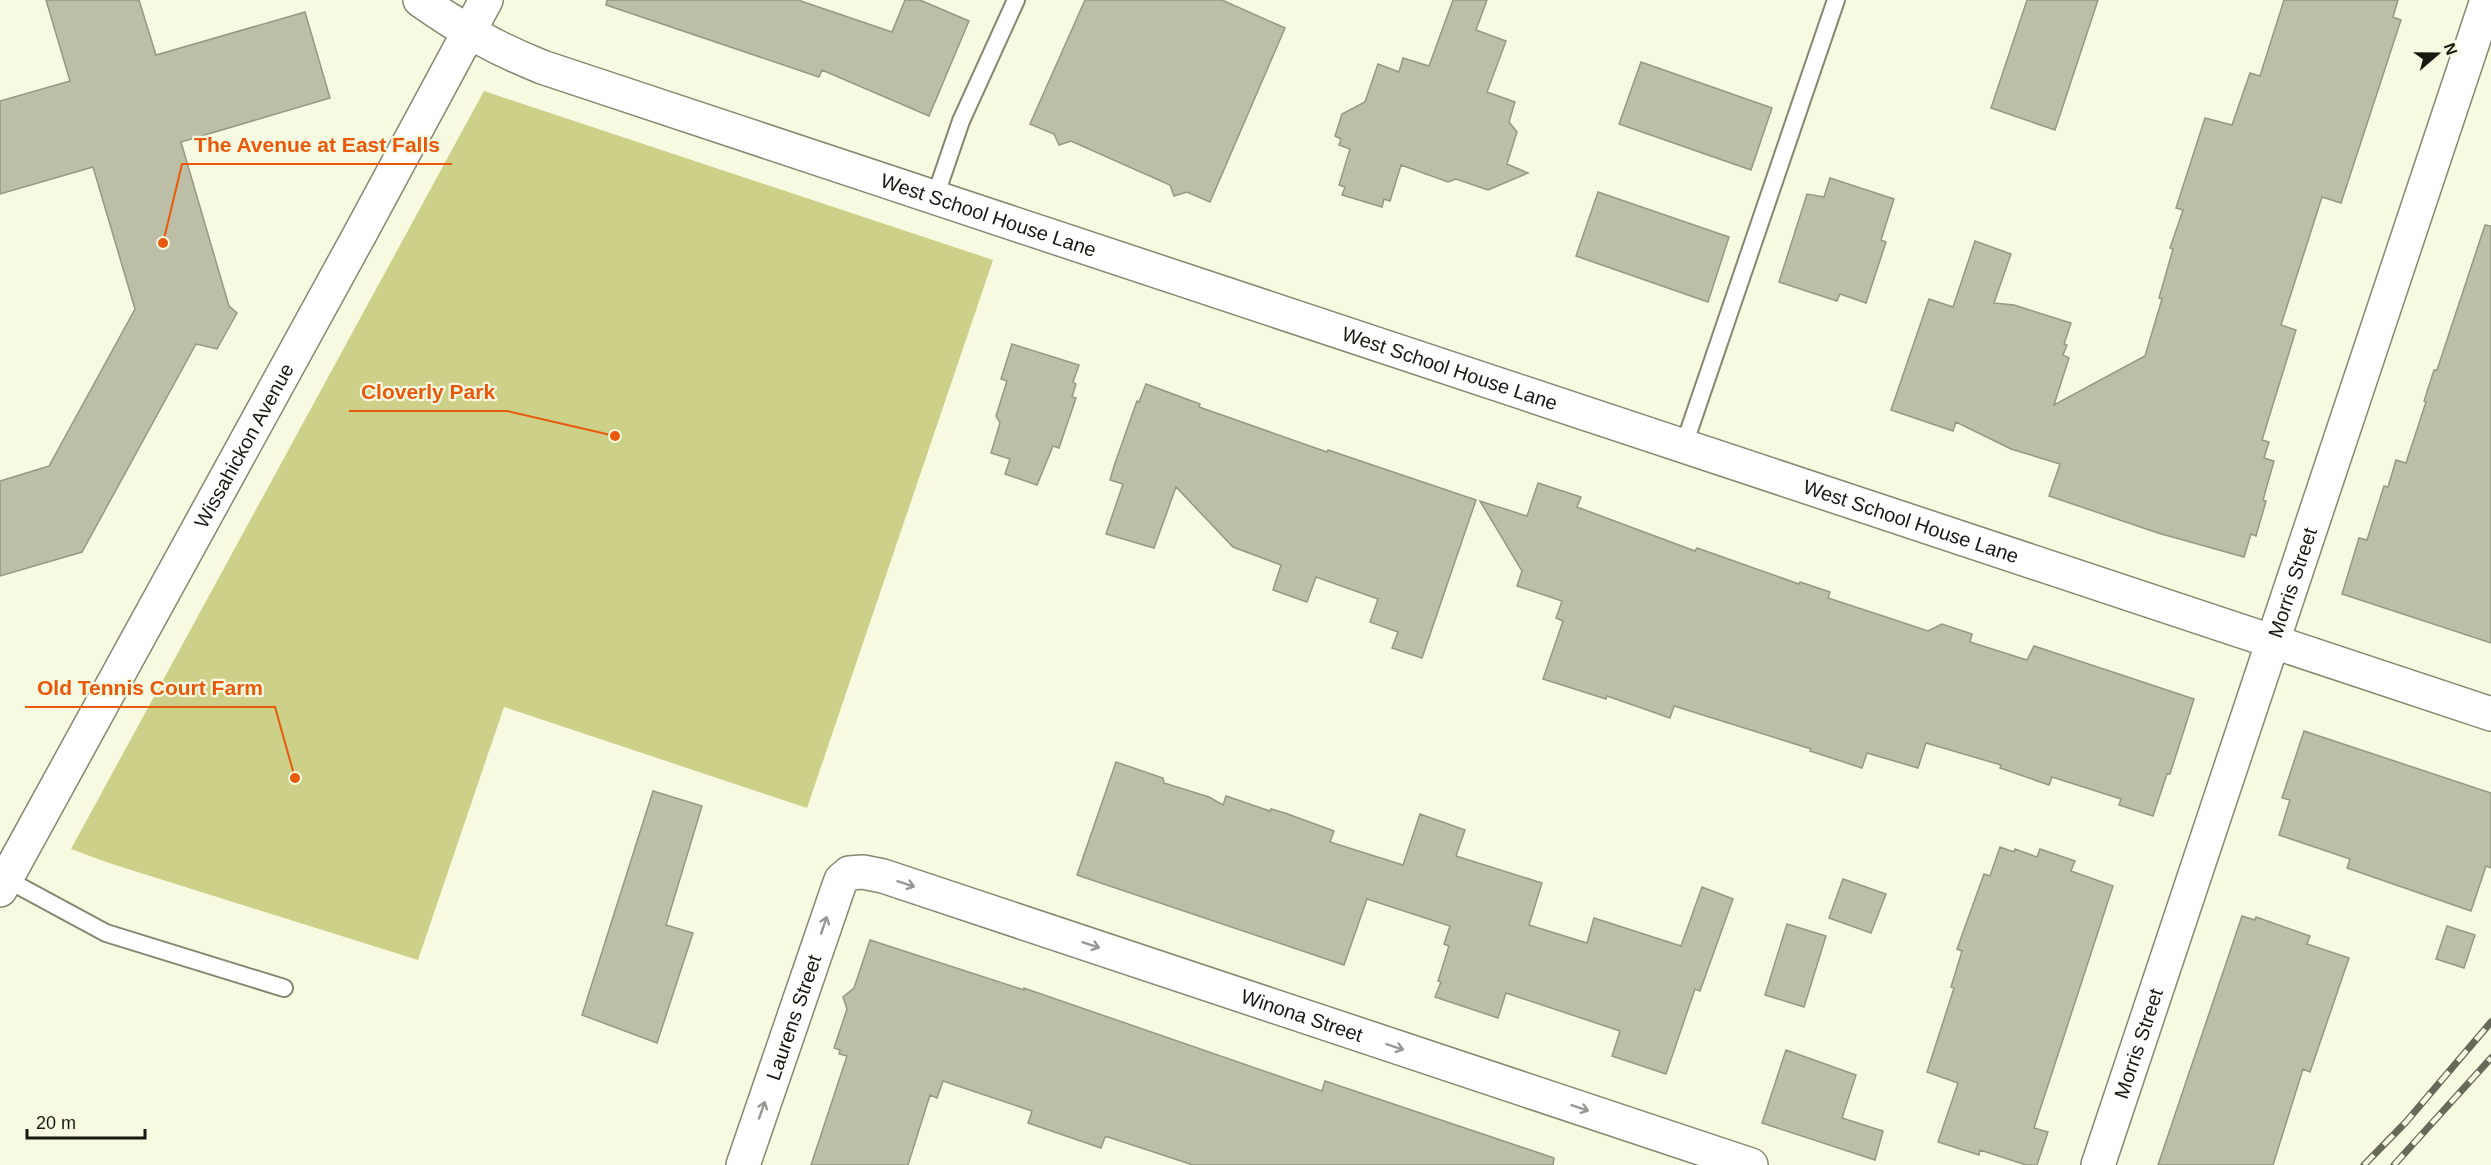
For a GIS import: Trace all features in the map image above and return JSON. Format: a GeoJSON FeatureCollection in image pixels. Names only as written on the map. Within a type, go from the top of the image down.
{"type":"FeatureCollection","features":[{"type":"Feature","properties":{"kind":"street","name":"West School House Lane"},"geometry":{"type":"LineString","coordinates":[[420,0],[469,33],[504,52],[542,67],[2491,714]]}},
{"type":"Feature","properties":{"kind":"street","name":"Wissahickon Avenue"},"geometry":{"type":"LineString","coordinates":[[6,871],[486,0]]}},
{"type":"Feature","properties":{"kind":"street","name":"Morris Street"},"geometry":{"type":"LineString","coordinates":[[2098,1165],[2487,0]]}},
{"type":"Feature","properties":{"kind":"street","name":"Winona Street"},"geometry":{"type":"LineString","coordinates":[[849,873],[863,872],[883,876],[1751,1165]]}},
{"type":"Feature","properties":{"kind":"street","name":"Laurens Street"},"geometry":{"type":"LineString","coordinates":[[743,1165],[828,914],[841,880],[849,873]]}},
{"type":"Feature","properties":{"kind":"lane"},"geometry":{"type":"LineString","coordinates":[[935,197],[961,122],[1015,3],[997,0]]}},
{"type":"Feature","properties":{"kind":"lane"},"geometry":{"type":"LineString","coordinates":[[1684,445],[1836,0]]}},
{"type":"Feature","properties":{"kind":"lane"},"geometry":{"type":"LineString","coordinates":[[6,871],[106,933],[284,988]]}},
{"type":"Feature","properties":{"kind":"green space"},"geometry":{"type":"Polygon","coordinates":[[[484,91],[993,260],[807,808],[504,707],[418,960],[71,849],[484,91]]]}},
{"type":"Feature","properties":{"kind":"building"},"geometry":{"type":"Polygon","coordinates":[[[46,0],[139,0],[156,55],[305,12],[330,98],[181,142],[229,306],[237,313],[217,349],[196,344],[82,552],[0,576],[0,481],[49,466],[135,309],[93,167],[0,194],[0,101],[70,81],[46,0]]]}},
{"type":"Feature","properties":{"kind":"building"},"geometry":{"type":"Polygon","coordinates":[[[607,0],[798,0],[892,32],[905,0],[920,0],[969,21],[929,116],[822,70],[819,77],[606,5],[607,0]]]}},
{"type":"Feature","properties":{"kind":"building"},"geometry":{"type":"Polygon","coordinates":[[[1085,0],[1222,0],[1285,28],[1210,202],[1187,192],[1174,196],[1170,185],[1071,141],[1059,145],[1054,134],[1030,124],[1085,0]]]}},
{"type":"Feature","properties":{"kind":"building"},"geometry":{"type":"Polygon","coordinates":[[[1453,0],[1487,0],[1476,30],[1506,41],[1487,92],[1515,102],[1509,122],[1517,132],[1507,164],[1528,173],[1488,190],[1456,179],[1448,182],[1401,165],[1390,201],[1384,199],[1382,207],[1342,195],[1345,187],[1339,185],[1350,149],[1339,145],[1341,139],[1335,136],[1342,114],[1365,102],[1378,64],[1399,72],[1403,58],[1429,66],[1453,0]]]}},
{"type":"Feature","properties":{"kind":"building"},"geometry":{"type":"Polygon","coordinates":[[[2027,0],[2098,0],[2055,130],[1991,108],[2027,0]]]}},
{"type":"Feature","properties":{"kind":"building"},"geometry":{"type":"Polygon","coordinates":[[[2284,0],[2398,0],[2393,17],[2401,20],[2341,203],[2322,197],[2281,325],[2296,330],[2262,440],[2269,442],[2264,458],[2274,461],[2263,500],[2266,501],[2256,536],[2251,534],[2244,557],[2158,533],[2049,496],[2060,464],[2011,449],[1956,422],[1953,431],[1891,410],[1929,299],[1953,307],[1975,241],[2011,254],[1994,303],[2014,305],[2071,323],[2063,355],[2069,358],[2054,405],[2145,356],[2162,299],[2159,298],[2173,249],[2170,248],[2183,210],[2176,208],[2205,118],[2232,125],[2250,73],[2260,76],[2284,0]]]}},
{"type":"Feature","properties":{"kind":"building"},"geometry":{"type":"Polygon","coordinates":[[[1641,62],[1772,108],[1751,170],[1619,124],[1641,62]]]}},
{"type":"Feature","properties":{"kind":"building"},"geometry":{"type":"Polygon","coordinates":[[[1830,178],[1894,199],[1881,240],[1886,242],[1866,303],[1840,294],[1837,301],[1779,282],[1807,194],[1824,197],[1830,178]]]}},
{"type":"Feature","properties":{"kind":"building"},"geometry":{"type":"Polygon","coordinates":[[[1598,192],[1729,237],[1708,302],[1576,256],[1598,192]]]}},
{"type":"Feature","properties":{"kind":"building"},"geometry":{"type":"Polygon","coordinates":[[[2485,225],[2491,226],[2491,643],[2342,594],[2359,538],[2367,540],[2384,486],[2388,487],[2396,460],[2406,463],[2434,370],[2437,370],[2485,225]]]}},
{"type":"Feature","properties":{"kind":"building"},"geometry":{"type":"Polygon","coordinates":[[[1012,344],[1079,365],[1073,382],[1076,384],[1072,397],[1076,398],[1059,448],[1053,446],[1037,485],[1005,474],[1010,459],[991,453],[1000,423],[996,416],[1007,381],[1001,379],[1012,344]]]}},
{"type":"Feature","properties":{"kind":"building"},"geometry":{"type":"Polygon","coordinates":[[[1146,384],[1200,404],[1199,407],[1327,452],[1328,450],[1476,500],[1422,658],[1392,648],[1398,632],[1370,622],[1378,599],[1316,577],[1307,602],[1273,590],[1281,565],[1233,547],[1176,487],[1154,548],[1106,534],[1123,484],[1110,480],[1137,401],[1139,402],[1146,384]]]}},
{"type":"Feature","properties":{"kind":"building"},"geometry":{"type":"Polygon","coordinates":[[[1538,483],[1581,497],[1577,507],[1695,551],[1697,548],[1799,584],[1800,582],[1830,592],[1828,598],[1928,631],[1942,624],[1972,634],[1970,642],[2027,660],[2034,646],[2194,699],[2170,774],[2167,774],[2153,816],[2119,805],[2121,799],[2052,777],[2049,785],[2000,768],[2001,765],[1926,743],[1918,768],[1867,753],[1862,768],[1810,751],[1811,749],[1674,706],[1670,718],[1607,696],[1606,699],[1543,679],[1563,621],[1556,618],[1562,601],[1517,586],[1522,571],[1480,501],[1527,516],[1538,483]]]}},
{"type":"Feature","properties":{"kind":"building"},"geometry":{"type":"Polygon","coordinates":[[[2304,731],[2491,793],[2491,868],[2486,866],[2471,911],[2347,868],[2350,859],[2279,835],[2290,800],[2282,798],[2304,731]]]}},
{"type":"Feature","properties":{"kind":"building"},"geometry":{"type":"Polygon","coordinates":[[[1116,762],[1163,778],[1164,783],[1209,797],[1223,805],[1226,796],[1270,811],[1271,809],[1285,813],[1334,831],[1330,842],[1403,865],[1420,814],[1465,830],[1456,856],[1542,883],[1529,925],[1587,943],[1594,918],[1681,946],[1702,887],[1733,899],[1700,991],[1695,989],[1666,1074],[1612,1056],[1620,1031],[1506,993],[1498,1018],[1435,997],[1441,982],[1438,981],[1449,946],[1444,944],[1450,926],[1367,899],[1344,965],[1077,875],[1116,762]]]}},
{"type":"Feature","properties":{"kind":"building"},"geometry":{"type":"Polygon","coordinates":[[[653,791],[702,806],[666,925],[693,933],[657,1043],[582,1015],[653,791]]]}},
{"type":"Feature","properties":{"kind":"building"},"geometry":{"type":"Polygon","coordinates":[[[2000,847],[2014,852],[2015,849],[2037,857],[2040,849],[2075,861],[2071,871],[2113,886],[2034,1128],[2048,1132],[2037,1165],[2026,1165],[1980,1150],[1979,1155],[1938,1142],[1958,1083],[1927,1072],[1954,988],[1951,987],[1962,951],[1957,949],[1984,874],[1990,876],[2000,847]]]}},
{"type":"Feature","properties":{"kind":"building"},"geometry":{"type":"Polygon","coordinates":[[[1843,879],[1886,894],[1871,933],[1829,918],[1843,879]]]}},
{"type":"Feature","properties":{"kind":"building"},"geometry":{"type":"Polygon","coordinates":[[[2242,916],[2255,920],[2256,917],[2310,936],[2307,944],[2349,958],[2310,1072],[2303,1069],[2273,1165],[2158,1165],[2242,916]]]}},
{"type":"Feature","properties":{"kind":"building"},"geometry":{"type":"Polygon","coordinates":[[[1787,924],[1826,936],[1804,1007],[1765,995],[1787,924]]]}},
{"type":"Feature","properties":{"kind":"building"},"geometry":{"type":"Polygon","coordinates":[[[2447,926],[2475,935],[2464,968],[2436,959],[2447,926]]]}},
{"type":"Feature","properties":{"kind":"building"},"geometry":{"type":"Polygon","coordinates":[[[870,940],[1024,990],[1024,988],[1322,1091],[1325,1081],[1554,1158],[1553,1165],[1193,1165],[1108,1137],[1105,1137],[1101,1148],[1028,1123],[1032,1111],[943,1081],[937,1098],[930,1095],[908,1165],[811,1165],[847,1056],[839,1054],[840,1050],[834,1048],[847,1009],[843,997],[854,988],[870,940]]]}},
{"type":"Feature","properties":{"kind":"building"},"geometry":{"type":"Polygon","coordinates":[[[1786,1050],[1856,1075],[1842,1118],[1883,1131],[1875,1160],[1762,1123],[1786,1050]]]}},
{"type":"Feature","properties":{"kind":"railway"},"geometry":{"type":"LineString","coordinates":[[2364,1165],[2406,1122],[2491,1022]]}},
{"type":"Feature","properties":{"kind":"railway"},"geometry":{"type":"LineString","coordinates":[[2394,1165],[2491,1058]]}},
{"type":"Feature","properties":{"kind":"place","name":"The Avenue at East Falls"},"geometry":{"type":"Point","coordinates":[163,243]}},
{"type":"Feature","properties":{"kind":"place","name":"Cloverly Park"},"geometry":{"type":"Point","coordinates":[615,436]}},
{"type":"Feature","properties":{"kind":"place","name":"Old Tennis Court Farm"},"geometry":{"type":"Point","coordinates":[295,778]}}]}
